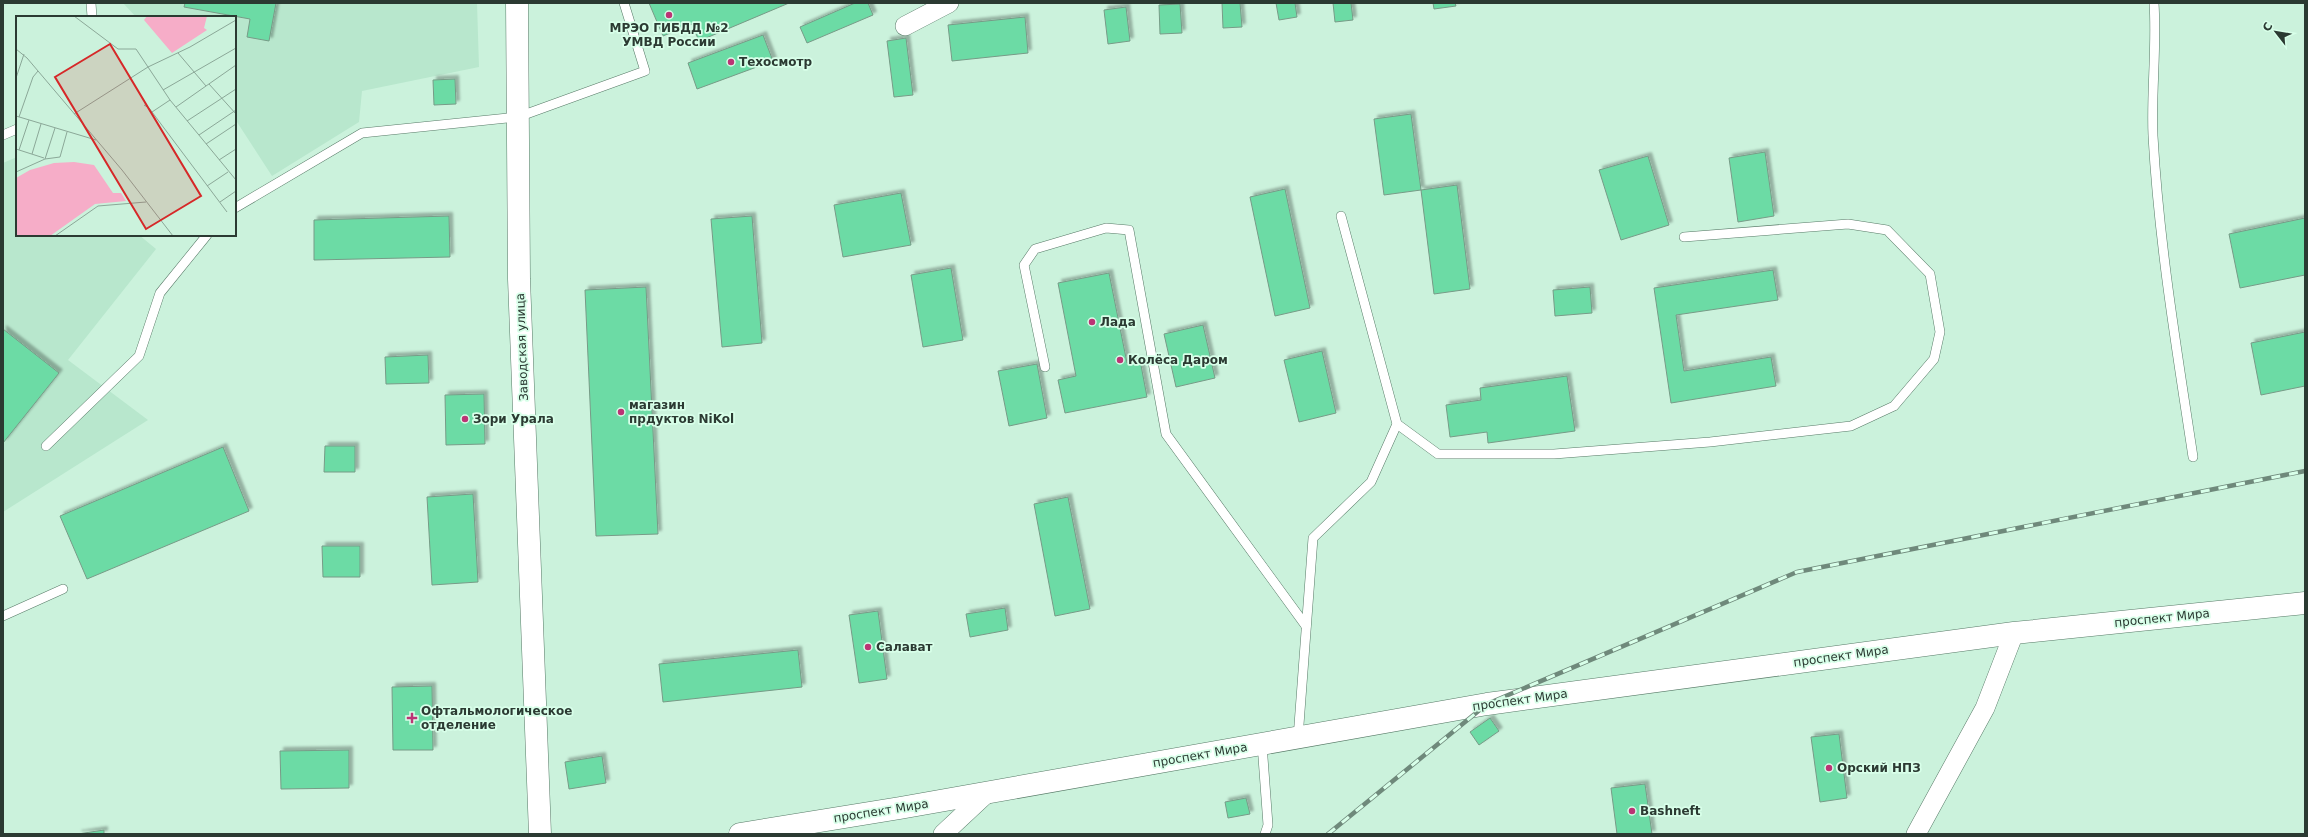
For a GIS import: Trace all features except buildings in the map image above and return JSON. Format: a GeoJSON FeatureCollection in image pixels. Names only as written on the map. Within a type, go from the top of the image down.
{"type":"FeatureCollection","features":[{"type":"Feature","properties":{"kind":"main road","name":"Заводская улица"},"geometry":{"type":"LineString","coordinates":[[517,3],[519,279],[540,834]]}},
{"type":"Feature","properties":{"kind":"main road","name":"проспект Мира"},"geometry":{"type":"LineString","coordinates":[[740,834],[803,829],[988,792],[1487,704],[2014,633],[2305,603]]}},
{"type":"Feature","properties":{"kind":"street"},"geometry":{"type":"LineString","coordinates":[[904,26],[949,3]]}},
{"type":"Feature","properties":{"kind":"street"},"geometry":{"type":"LineString","coordinates":[[1916,834],[1985,708],[2014,633]]}},
{"type":"Feature","properties":{"kind":"street"},"geometry":{"type":"LineString","coordinates":[[943,834],[988,792]]}},
{"type":"Feature","properties":{"kind":"lane"},"geometry":{"type":"LineString","coordinates":[[91,3],[92,16]]}},
{"type":"Feature","properties":{"kind":"lane"},"geometry":{"type":"LineString","coordinates":[[236,207],[362,133],[518,117],[645,71],[624,3]]}},
{"type":"Feature","properties":{"kind":"lane"},"geometry":{"type":"LineString","coordinates":[[2154,3],[2156,36],[2153,135],[2165,266],[2193,457]]}},
{"type":"Feature","properties":{"kind":"lane"},"geometry":{"type":"LineString","coordinates":[[3,135],[16,129]]}},
{"type":"Feature","properties":{"kind":"lane"},"geometry":{"type":"LineString","coordinates":[[1341,216],[1397,424],[1438,454],[1554,454],[1710,442],[1851,426],[1894,406],[1934,360],[1940,332],[1930,274],[1887,230],[1848,224],[1684,237]]}},
{"type":"Feature","properties":{"kind":"lane"},"geometry":{"type":"LineString","coordinates":[[1045,367],[1024,265],[1035,249],[1106,228],[1129,230],[1166,434],[1306,626]]}},
{"type":"Feature","properties":{"kind":"lane"},"geometry":{"type":"LineString","coordinates":[[46,446],[139,356],[160,293],[206,236]]}},
{"type":"Feature","properties":{"kind":"lane"},"geometry":{"type":"LineString","coordinates":[[1298,738],[1313,538],[1371,482],[1397,424]]}},
{"type":"Feature","properties":{"kind":"lane"},"geometry":{"type":"LineString","coordinates":[[3,616],[63,589]]}},
{"type":"Feature","properties":{"kind":"lane"},"geometry":{"type":"LineString","coordinates":[[1262,744],[1268,825],[1265,834]]}},
{"type":"Feature","properties":{"kind":"shaded area"},"geometry":{"type":"Polygon","coordinates":[[[123,3],[477,3],[479,67],[362,91],[359,122],[272,176],[236,121],[236,16],[135,16],[123,3]]]}},
{"type":"Feature","properties":{"kind":"shaded area"},"geometry":{"type":"Polygon","coordinates":[[[16,157],[16,236],[140,236],[156,249],[68,360],[148,420],[3,512],[3,163],[16,157]]]}},
{"type":"Feature","properties":{"kind":"railway"},"geometry":{"type":"LineString","coordinates":[[1328,834],[1487,704],[1797,572],[2305,471]]}},
{"type":"Feature","properties":{"kind":"place","name":"МРЭО ГИБДД №2 УМВД России"},"geometry":{"type":"Point","coordinates":[669,15]}},
{"type":"Feature","properties":{"kind":"place","name":"Техосмотр"},"geometry":{"type":"Point","coordinates":[731,62]}},
{"type":"Feature","properties":{"kind":"place","name":"Лада"},"geometry":{"type":"Point","coordinates":[1092,322]}},
{"type":"Feature","properties":{"kind":"place","name":"Колёса Даром"},"geometry":{"type":"Point","coordinates":[1120,360]}},
{"type":"Feature","properties":{"kind":"place","name":"магазин прдуктов NiKol"},"geometry":{"type":"Point","coordinates":[621,412]}},
{"type":"Feature","properties":{"kind":"place","name":"Зори Урала"},"geometry":{"type":"Point","coordinates":[465,419]}},
{"type":"Feature","properties":{"kind":"place","name":"Салават"},"geometry":{"type":"Point","coordinates":[868,647]}},
{"type":"Feature","properties":{"kind":"place","name":"Офтальмологическое отделение"},"geometry":{"type":"Point","coordinates":[412,718]}},
{"type":"Feature","properties":{"kind":"place","name":"Орский НПЗ"},"geometry":{"type":"Point","coordinates":[1829,768]}},
{"type":"Feature","properties":{"kind":"place","name":"Bashneft"},"geometry":{"type":"Point","coordinates":[1632,811]}}]}
